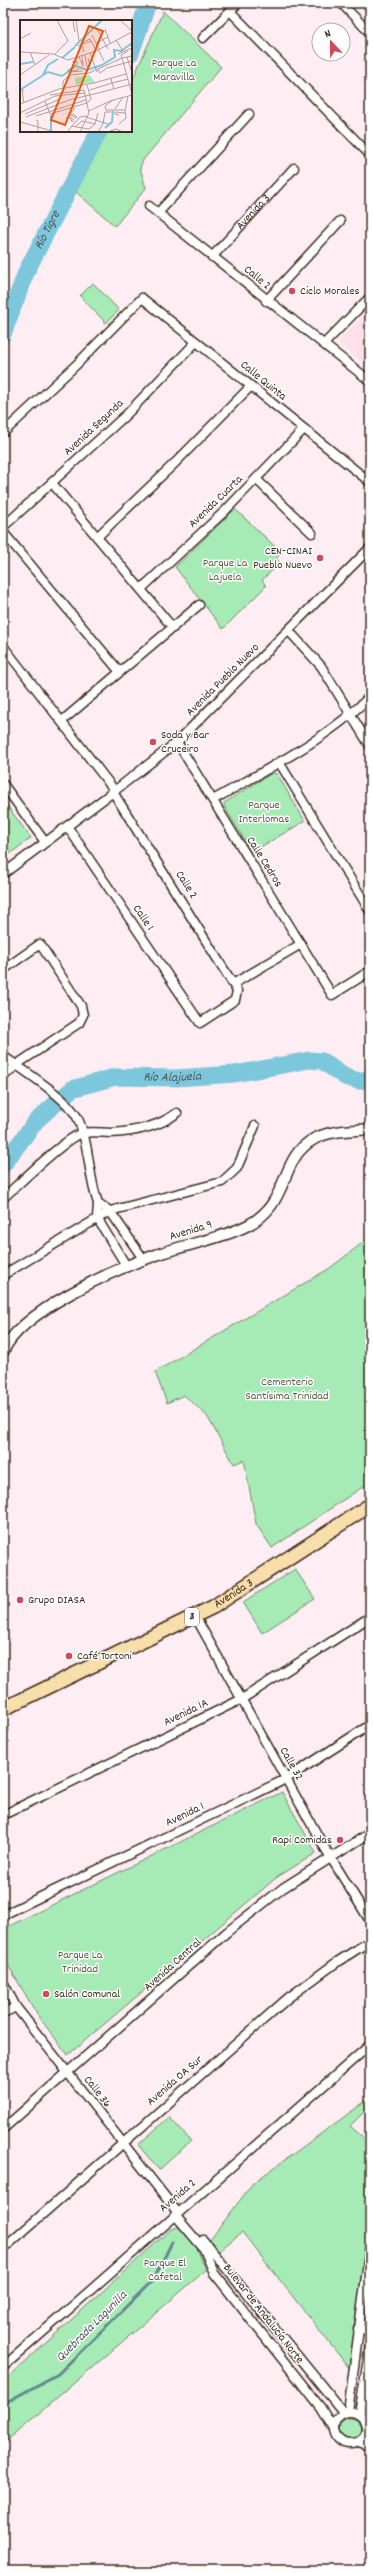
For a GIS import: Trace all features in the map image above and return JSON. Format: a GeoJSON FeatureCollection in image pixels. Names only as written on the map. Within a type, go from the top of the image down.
{"type":"FeatureCollection","features":[{"type":"Feature","properties":{"kind":"main road","name":"Avenida 3"},"geometry":{"type":"LineString","coordinates":[[3,1709],[195,1616],[252,1583],[370,1505]]}},
{"type":"Feature","properties":{"kind":"street"},"geometry":{"type":"LineString","coordinates":[[203,38],[238,3]]}},
{"type":"Feature","properties":{"kind":"street"},"geometry":{"type":"LineString","coordinates":[[341,3],[370,33]]}},
{"type":"Feature","properties":{"kind":"street"},"geometry":{"type":"LineString","coordinates":[[230,11],[370,155]]}},
{"type":"Feature","properties":{"kind":"street"},"geometry":{"type":"LineString","coordinates":[[158,213],[249,114]]}},
{"type":"Feature","properties":{"kind":"street","name":"Avenida 3"},"geometry":{"type":"LineString","coordinates":[[212,257],[294,168]]}},
{"type":"Feature","properties":{"kind":"street","name":"Calle 2"},"geometry":{"type":"LineString","coordinates":[[149,206],[266,301],[324,344],[370,381]]}},
{"type":"Feature","properties":{"kind":"street"},"geometry":{"type":"LineString","coordinates":[[266,301],[340,221]]}},
{"type":"Feature","properties":{"kind":"street"},"geometry":{"type":"LineString","coordinates":[[324,344],[370,297]]}},
{"type":"Feature","properties":{"kind":"street","name":"Calle Quinta"},"geometry":{"type":"LineString","coordinates":[[3,433],[77,364],[142,298],[370,482]]}},
{"type":"Feature","properties":{"kind":"street","name":"Avenida Segunda"},"geometry":{"type":"LineString","coordinates":[[3,527],[127,414],[196,342]]}},
{"type":"Feature","properties":{"kind":"street"},"geometry":{"type":"LineString","coordinates":[[96,537],[176,462],[251,386]]}},
{"type":"Feature","properties":{"kind":"street","name":"Avenida Cuarta"},"geometry":{"type":"LineString","coordinates":[[141,589],[256,479],[304,429]]}},
{"type":"Feature","properties":{"kind":"street"},"geometry":{"type":"LineString","coordinates":[[256,479],[312,533]]}},
{"type":"Feature","properties":{"kind":"street"},"geometry":{"type":"LineString","coordinates":[[52,483],[173,628]]}},
{"type":"Feature","properties":{"kind":"street"},"geometry":{"type":"LineString","coordinates":[[3,532],[120,672]]}},
{"type":"Feature","properties":{"kind":"street","name":"Avenida Pueblo Nuevo"},"geometry":{"type":"LineString","coordinates":[[3,874],[114,792],[176,742],[290,631],[370,548]]}},
{"type":"Feature","properties":{"kind":"street"},"geometry":{"type":"LineString","coordinates":[[62,722],[200,605]]}},
{"type":"Feature","properties":{"kind":"street"},"geometry":{"type":"LineString","coordinates":[[290,631],[315,658],[370,746]]}},
{"type":"Feature","properties":{"kind":"street","name":"Calle 2"},"geometry":{"type":"LineString","coordinates":[[3,646],[114,792],[235,988]]}},
{"type":"Feature","properties":{"kind":"street"},"geometry":{"type":"LineString","coordinates":[[213,800],[279,762],[315,739],[350,714],[370,696]]}},
{"type":"Feature","properties":{"kind":"street","name":"Calle Cedros"},"geometry":{"type":"LineString","coordinates":[[176,742],[332,995],[370,971]]}},
{"type":"Feature","properties":{"kind":"street"},"geometry":{"type":"LineString","coordinates":[[279,762],[370,911]]}},
{"type":"Feature","properties":{"kind":"street"},"geometry":{"type":"LineString","coordinates":[[3,784],[45,842]]}},
{"type":"Feature","properties":{"kind":"street","name":"Calle 1"},"geometry":{"type":"LineString","coordinates":[[67,826],[200,1023],[235,1000],[235,988]]}},
{"type":"Feature","properties":{"kind":"street"},"geometry":{"type":"LineString","coordinates":[[3,970],[40,944],[81,1006],[83,1015],[79,1023],[16,1065],[3,1077]]}},
{"type":"Feature","properties":{"kind":"street"},"geometry":{"type":"LineString","coordinates":[[235,988],[301,944]]}},
{"type":"Feature","properties":{"kind":"street"},"geometry":{"type":"LineString","coordinates":[[3,1056],[44,1085],[70,1108],[79,1120],[98,1204],[126,1267]]}},
{"type":"Feature","properties":{"kind":"street"},"geometry":{"type":"LineString","coordinates":[[3,1198],[64,1145],[82,1133],[120,1132],[144,1128],[165,1121],[177,1113]]}},
{"type":"Feature","properties":{"kind":"street"},"geometry":{"type":"LineString","coordinates":[[3,1275],[103,1214],[222,1182],[237,1168],[255,1126]]}},
{"type":"Feature","properties":{"kind":"street","name":"Avenida 9"},"geometry":{"type":"LineString","coordinates":[[3,1352],[14,1333],[33,1317],[126,1267],[253,1223],[273,1206],[290,1166],[305,1146],[324,1135],[370,1129]]}},
{"type":"Feature","properties":{"kind":"street"},"geometry":{"type":"LineString","coordinates":[[98,1204],[103,1214],[144,1260]]}},
{"type":"Feature","properties":{"kind":"street","name":"Calle 32"},"geometry":{"type":"LineString","coordinates":[[195,1616],[331,1858],[370,1921]]}},
{"type":"Feature","properties":{"kind":"street","name":"Avenida 1A"},"geometry":{"type":"LineString","coordinates":[[3,1815],[242,1699],[370,1617]]}},
{"type":"Feature","properties":{"kind":"street","name":"Avenida 1"},"geometry":{"type":"LineString","coordinates":[[3,1915],[286,1779],[370,1725]]}},
{"type":"Feature","properties":{"kind":"street","name":"Avenida Central"},"geometry":{"type":"LineString","coordinates":[[3,2129],[233,1927],[272,1896],[370,1833]]}},
{"type":"Feature","properties":{"kind":"street","name":"Avenida 0A Sur"},"geometry":{"type":"LineString","coordinates":[[3,2249],[288,1998],[337,1962],[370,1941]]}},
{"type":"Feature","properties":{"kind":"street","name":"Calle 36"},"geometry":{"type":"LineString","coordinates":[[3,1982],[16,2007],[178,2213]]}},
{"type":"Feature","properties":{"kind":"street"},"geometry":{"type":"LineString","coordinates":[[3,2012],[16,2007]]}},
{"type":"Feature","properties":{"kind":"street","name":"Avenida 2"},"geometry":{"type":"LineString","coordinates":[[3,2368],[370,2044]]}},
{"type":"Feature","properties":{"kind":"street","name":"Bulevar de Andalucía Norte"},"geometry":{"type":"LineString","coordinates":[[178,2213],[346,2412]]}},
{"type":"Feature","properties":{"kind":"street","name":"Bulevar de Andalucía Norte"},"geometry":{"type":"LineString","coordinates":[[178,2213],[204,2249],[214,2273],[321,2408],[333,2428]]}},
{"type":"Feature","properties":{"kind":"street"},"geometry":{"type":"LineString","coordinates":[[370,2246],[346,2412],[335,2420],[333,2428],[340,2442],[349,2445],[358,2442],[365,2435],[370,2346]]}},
{"type":"Feature","properties":{"kind":"street"},"geometry":{"type":"LineString","coordinates":[[358,2329],[370,2330]]}},
{"type":"Feature","properties":{"kind":"street"},"geometry":{"type":"LineString","coordinates":[[346,2412],[365,2421]]}},
{"type":"Feature","properties":{"kind":"street"},"geometry":{"type":"LineString","coordinates":[[358,2442],[370,2446]]}},
{"type":"Feature","properties":{"kind":"shaded area"},"geometry":{"type":"Polygon","coordinates":[[[370,309],[370,368],[338,342],[370,309]]]}},
{"type":"Feature","properties":{"kind":"green space","name":"Parque La Maravilla"},"geometry":{"type":"Polygon","coordinates":[[[163,11],[221,67],[143,160],[140,168],[146,188],[115,226],[76,192],[107,132],[132,132],[132,81],[163,11]]]}},
{"type":"Feature","properties":{"kind":"green space"},"geometry":{"type":"Polygon","coordinates":[[[93,283],[119,310],[106,323],[80,296],[93,283]]]}},
{"type":"Feature","properties":{"kind":"green space","name":"Parque La Lajuela"},"geometry":{"type":"Polygon","coordinates":[[[235,509],[282,553],[276,558],[280,563],[262,580],[266,586],[223,629],[175,567],[235,509]]]}},
{"type":"Feature","properties":{"kind":"green space","name":"Parque Interlomas"},"geometry":{"type":"Polygon","coordinates":[[[272,773],[277,774],[305,821],[252,852],[224,806],[224,803],[272,773]]]}},
{"type":"Feature","properties":{"kind":"green space"},"geometry":{"type":"Polygon","coordinates":[[[3,800],[31,838],[3,859],[3,800]]]}},
{"type":"Feature","properties":{"kind":"green space","name":"Cementerio Santísima Trinidad"},"geometry":{"type":"Polygon","coordinates":[[[370,1237],[370,1482],[272,1548],[256,1524],[244,1460],[234,1464],[207,1416],[184,1395],[167,1403],[155,1372],[330,1268],[370,1237]]]}},
{"type":"Feature","properties":{"kind":"green space"},"geometry":{"type":"Polygon","coordinates":[[[295,1569],[315,1599],[262,1633],[243,1602],[295,1569]]]}},
{"type":"Feature","properties":{"kind":"green space","name":"Parque La Trinidad"},"geometry":{"type":"Polygon","coordinates":[[[282,1792],[316,1853],[276,1878],[68,2055],[38,2016],[8,1965],[3,1955],[3,1929],[282,1792]]]}},
{"type":"Feature","properties":{"kind":"green space"},"geometry":{"type":"Polygon","coordinates":[[[370,2098],[370,2106],[350,2126],[370,2143],[370,2213],[349,2368],[242,2232],[219,2251],[210,2240],[253,2183],[370,2098]]]}},
{"type":"Feature","properties":{"kind":"green space"},"geometry":{"type":"Polygon","coordinates":[[[169,2117],[191,2141],[159,2170],[138,2145],[169,2117]]]}},
{"type":"Feature","properties":{"kind":"green space","name":"Parque El Cafetal"},"geometry":{"type":"Polygon","coordinates":[[[179,2227],[197,2248],[206,2270],[3,2444],[3,2382],[171,2229],[179,2227]]]}},
{"type":"Feature","properties":{"kind":"green space"},"geometry":{"type":"Polygon","coordinates":[[[350,2418],[358,2421],[361,2429],[358,2437],[350,2440],[342,2437],[339,2429],[342,2421],[350,2418]]]}},
{"type":"Feature","properties":{"kind":"waterway","name":"Río Tigre"},"geometry":{"type":"LineString","coordinates":[[132,50],[148,3]]}},
{"type":"Feature","properties":{"kind":"waterway","name":"Río Tigre"},"geometry":{"type":"LineString","coordinates":[[3,334],[27,270],[98,132]]}},
{"type":"Feature","properties":{"kind":"waterway","name":"Río Alajuela"},"geometry":{"type":"LineString","coordinates":[[3,1165],[36,1121],[72,1089],[115,1077],[176,1078],[235,1074],[309,1060],[322,1061],[345,1077],[359,1081],[370,1078]]}},
{"type":"Feature","properties":{"kind":"waterway","name":"Quebrada Lagunilla"},"geometry":{"type":"LineString","coordinates":[[3,2404],[58,2374],[154,2279],[172,2242]]}},
{"type":"Feature","properties":{"kind":"place","name":"Ciclo Morales"},"geometry":{"type":"Point","coordinates":[292,291]}},
{"type":"Feature","properties":{"kind":"place","name":"CEN-CINAI Pueblo Nuevo"},"geometry":{"type":"Point","coordinates":[320,558]}},
{"type":"Feature","properties":{"kind":"place","name":"Soda y Bar Cruceiro"},"geometry":{"type":"Point","coordinates":[153,742]}},
{"type":"Feature","properties":{"kind":"place","name":"Grupo DIASA"},"geometry":{"type":"Point","coordinates":[20,1600]}},
{"type":"Feature","properties":{"kind":"place","name":"Café Tortoni"},"geometry":{"type":"Point","coordinates":[69,1656]}},
{"type":"Feature","properties":{"kind":"place","name":"Rapi Comidas"},"geometry":{"type":"Point","coordinates":[340,1840]}},
{"type":"Feature","properties":{"kind":"place","name":"Salón Comunal"},"geometry":{"type":"Point","coordinates":[46,1994]}}]}
